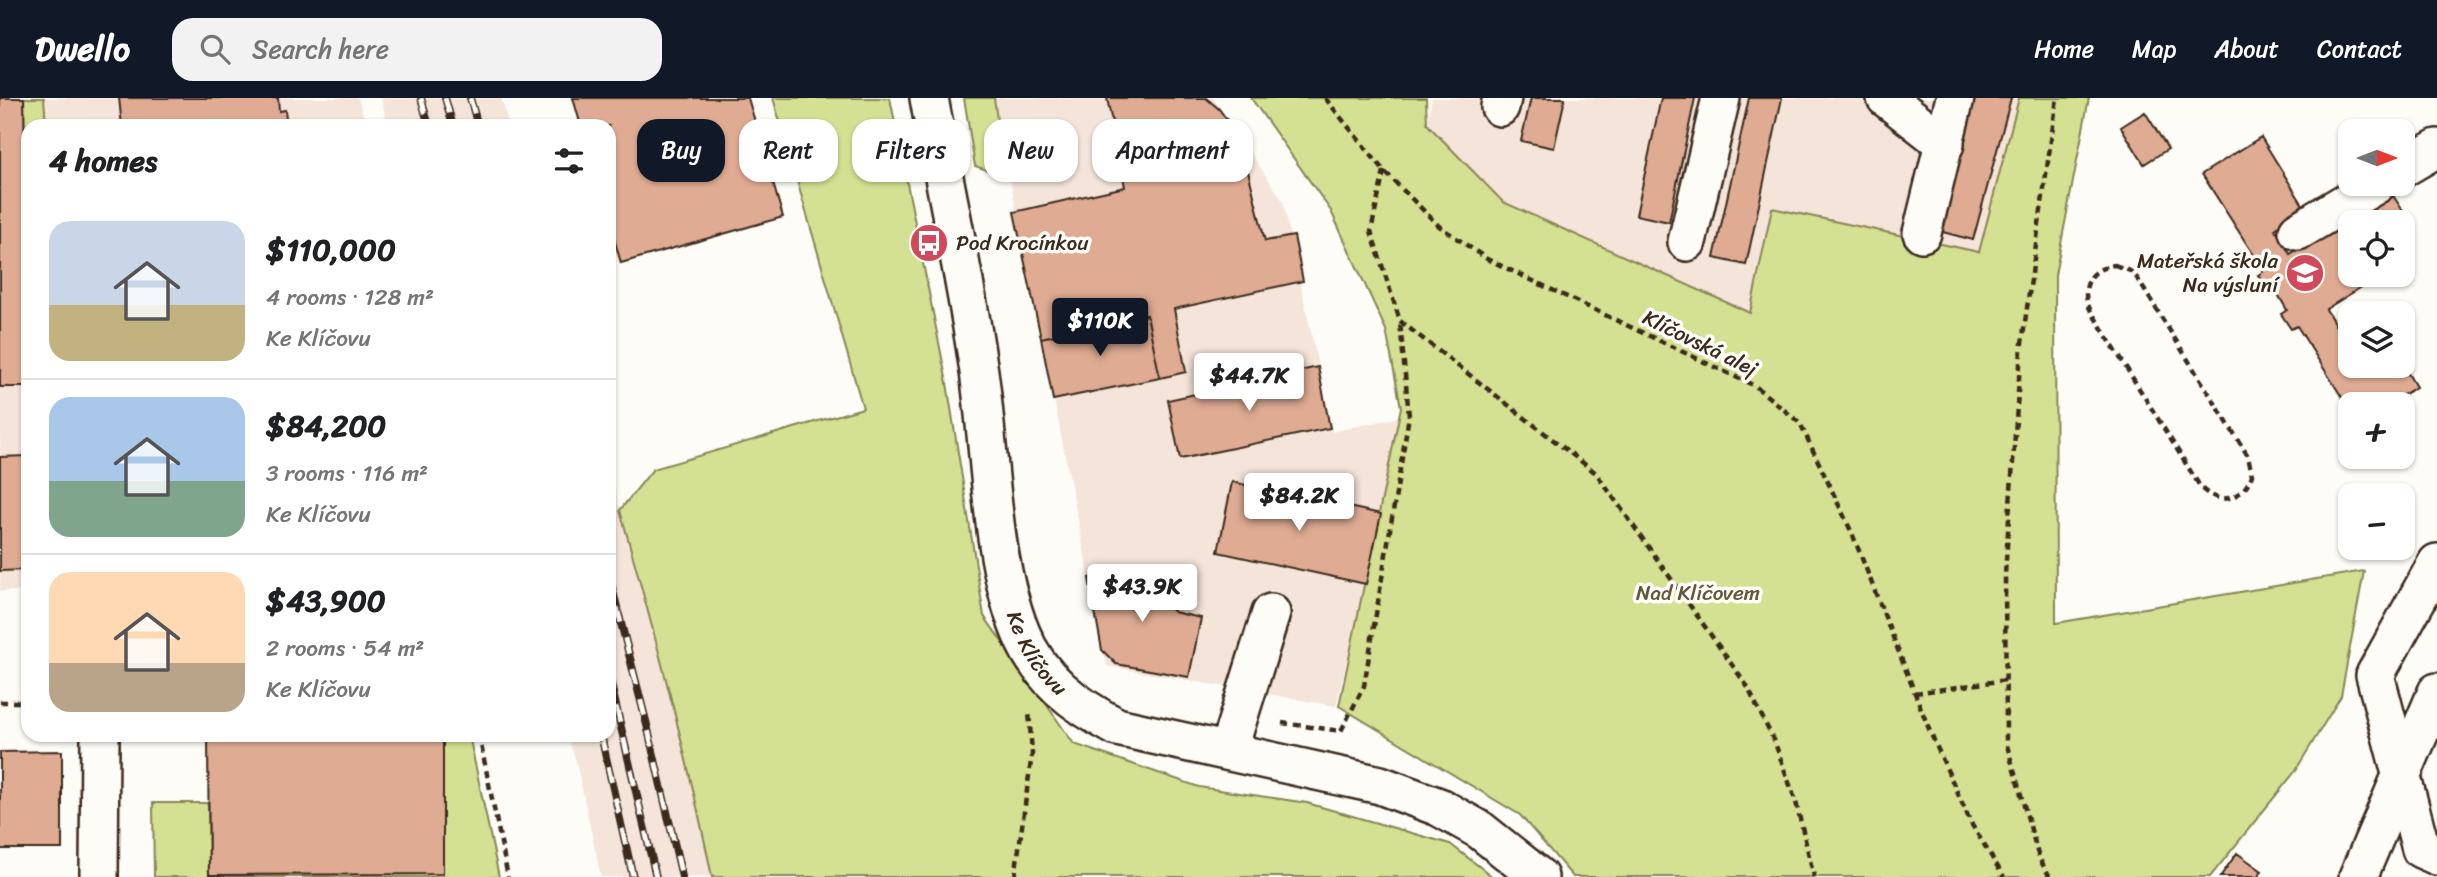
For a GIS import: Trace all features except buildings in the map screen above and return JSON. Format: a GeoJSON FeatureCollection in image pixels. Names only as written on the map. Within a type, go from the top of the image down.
{"type":"FeatureCollection","features":[{"type":"Feature","properties":{"kind":"street","name":"Ke Klíčovu"},"geometry":{"type":"LineString","coordinates":[[929,98],[978,365],[999,547],[1010,599],[1021,633],[1038,666],[1086,711],[1118,727],[1380,785],[1439,807],[1480,831],[1539,877]]}},
{"type":"Feature","properties":{"kind":"street"},"geometry":{"type":"LineString","coordinates":[[1687,242],[1721,98]]}},
{"type":"Feature","properties":{"kind":"street"},"geometry":{"type":"LineString","coordinates":[[1886,98],[1945,144]]}},
{"type":"Feature","properties":{"kind":"street"},"geometry":{"type":"LineString","coordinates":[[1922,233],[1955,98]]}},
{"type":"Feature","properties":{"kind":"street"},"geometry":{"type":"LineString","coordinates":[[2415,161],[2436,149]]}},
{"type":"Feature","properties":{"kind":"street"},"geometry":{"type":"LineString","coordinates":[[2298,231],[2356,196]]}},
{"type":"Feature","properties":{"kind":"street"},"geometry":{"type":"LineString","coordinates":[[2360,873],[2429,853],[2401,774],[2375,675],[2437,563]]}},
{"type":"Feature","properties":{"kind":"street"},"geometry":{"type":"LineString","coordinates":[[1228,751],[1271,613]]}},
{"type":"Feature","properties":{"kind":"street"},"geometry":{"type":"LineString","coordinates":[[2360,873],[2437,692]]}},
{"type":"Feature","properties":{"kind":"street"},"geometry":{"type":"LineString","coordinates":[[99,877],[100,742]]}},
{"type":"Feature","properties":{"kind":"path","name":"Klíčovská alej"},"geometry":{"type":"LineString","coordinates":[[1325,98],[1384,171],[1439,226],[1487,259],[1755,386],[1800,423],[1852,533],[1931,734],[1972,825],[2004,877]]}},
{"type":"Feature","properties":{"kind":"path"},"geometry":{"type":"LineString","coordinates":[[2050,877],[2039,858],[2006,742],[2005,574],[2021,350],[2057,98]]}},
{"type":"Feature","properties":{"kind":"path"},"geometry":{"type":"LineString","coordinates":[[1240,717],[1341,731],[1364,686],[1409,416],[1400,321],[1371,232],[1384,171]]}},
{"type":"Feature","properties":{"kind":"path"},"geometry":{"type":"LineString","coordinates":[[2105,266],[2122,266],[2137,278],[2248,456],[2252,475],[2242,492],[2234,498],[2216,498],[2201,488],[2086,303],[2086,285],[2097,271],[2105,266]]}},
{"type":"Feature","properties":{"kind":"path"},"geometry":{"type":"LineString","coordinates":[[1400,321],[1596,473],[1747,686],[1779,755],[1796,802],[1814,877]]}},
{"type":"Feature","properties":{"kind":"path"},"geometry":{"type":"LineString","coordinates":[[1915,693],[2006,680]]}},
{"type":"Feature","properties":{"kind":"path"},"geometry":{"type":"LineString","coordinates":[[0,702],[21,702]]}},
{"type":"Feature","properties":{"kind":"path"},"geometry":{"type":"LineString","coordinates":[[1015,877],[1032,754],[1029,702]]}},
{"type":"Feature","properties":{"kind":"path"},"geometry":{"type":"LineString","coordinates":[[480,742],[508,877]]}},
{"type":"Feature","properties":{"kind":"shaded area"},"geometry":{"type":"Polygon","coordinates":[[[0,98],[358,98],[365,119],[21,119],[21,591],[0,591],[0,98]]]}},
{"type":"Feature","properties":{"kind":"shaded area"},"geometry":{"type":"Polygon","coordinates":[[[381,98],[501,98],[507,119],[386,119],[381,98]]]}},
{"type":"Feature","properties":{"kind":"shaded area"},"geometry":{"type":"Polygon","coordinates":[[[994,98],[1213,98],[1227,119],[1092,119],[1092,182],[1253,182],[1253,157],[1283,201],[1332,432],[1400,417],[1381,514],[1336,706],[1107,666],[1011,182],[1078,182],[1078,119],[998,119],[994,98]]]}},
{"type":"Feature","properties":{"kind":"shaded area"},"geometry":{"type":"Polygon","coordinates":[[[1432,98],[2019,98],[1980,252],[1773,208],[1750,313],[1503,202],[1427,124],[1432,98]]]}},
{"type":"Feature","properties":{"kind":"shaded area"},"geometry":{"type":"Polygon","coordinates":[[[616,496],[657,644],[712,877],[601,877],[569,742],[616,742],[616,496]]]}},
{"type":"Feature","properties":{"kind":"green space"},"geometry":{"type":"Polygon","coordinates":[[[24,98],[44,98],[46,119],[24,119],[24,98]]]}},
{"type":"Feature","properties":{"kind":"green space"},"geometry":{"type":"Polygon","coordinates":[[[773,98],[890,98],[894,119],[852,119],[852,182],[907,182],[947,383],[984,616],[1074,744],[1199,787],[1307,803],[1450,844],[1493,877],[712,877],[681,739],[620,510],[653,469],[863,408],[797,182],[838,182],[838,119],[779,119],[773,98]]]}},
{"type":"Feature","properties":{"kind":"green space"},"geometry":{"type":"Polygon","coordinates":[[[964,98],[994,98],[997,119],[984,119],[984,169],[975,166],[970,119],[967,119],[964,98]]]}},
{"type":"Feature","properties":{"kind":"green space","name":"Nad Klíčovem"},"geometry":{"type":"Polygon","coordinates":[[[1251,98],[1426,98],[1427,124],[1503,202],[1750,313],[1772,208],[1979,252],[2019,98],[2089,98],[2055,275],[2056,623],[2364,571],[2341,696],[2294,773],[2210,877],[1573,877],[1520,815],[1339,706],[1401,407],[1386,330],[1331,211],[1251,98]]]}},
{"type":"Feature","properties":{"kind":"green space"},"geometry":{"type":"Polygon","coordinates":[[[443,742],[470,742],[499,877],[154,877],[153,803],[208,803],[209,875],[443,874],[443,742]]]}},
{"type":"Feature","properties":{"kind":"railway"},"geometry":{"type":"LineString","coordinates":[[421,98],[427,119]]}},
{"type":"Feature","properties":{"kind":"railway"},"geometry":{"type":"LineString","coordinates":[[445,98],[451,119]]}},
{"type":"Feature","properties":{"kind":"railway"},"geometry":{"type":"LineString","coordinates":[[470,98],[476,119]]}},
{"type":"Feature","properties":{"kind":"railway"},"geometry":{"type":"LineString","coordinates":[[616,603],[682,877]]}},
{"type":"Feature","properties":{"kind":"railway"},"geometry":{"type":"LineString","coordinates":[[616,706],[656,877]]}},
{"type":"Feature","properties":{"kind":"railway"},"geometry":{"type":"LineString","coordinates":[[603,742],[633,877]]}},
{"type":"Feature","properties":{"kind":"place","name":"Pod Krocínkou"},"geometry":{"type":"Point","coordinates":[929,243]}},
{"type":"Feature","properties":{"kind":"place","name":"Mateřská škola Na výsluní"},"geometry":{"type":"Point","coordinates":[2305,273]}}]}
